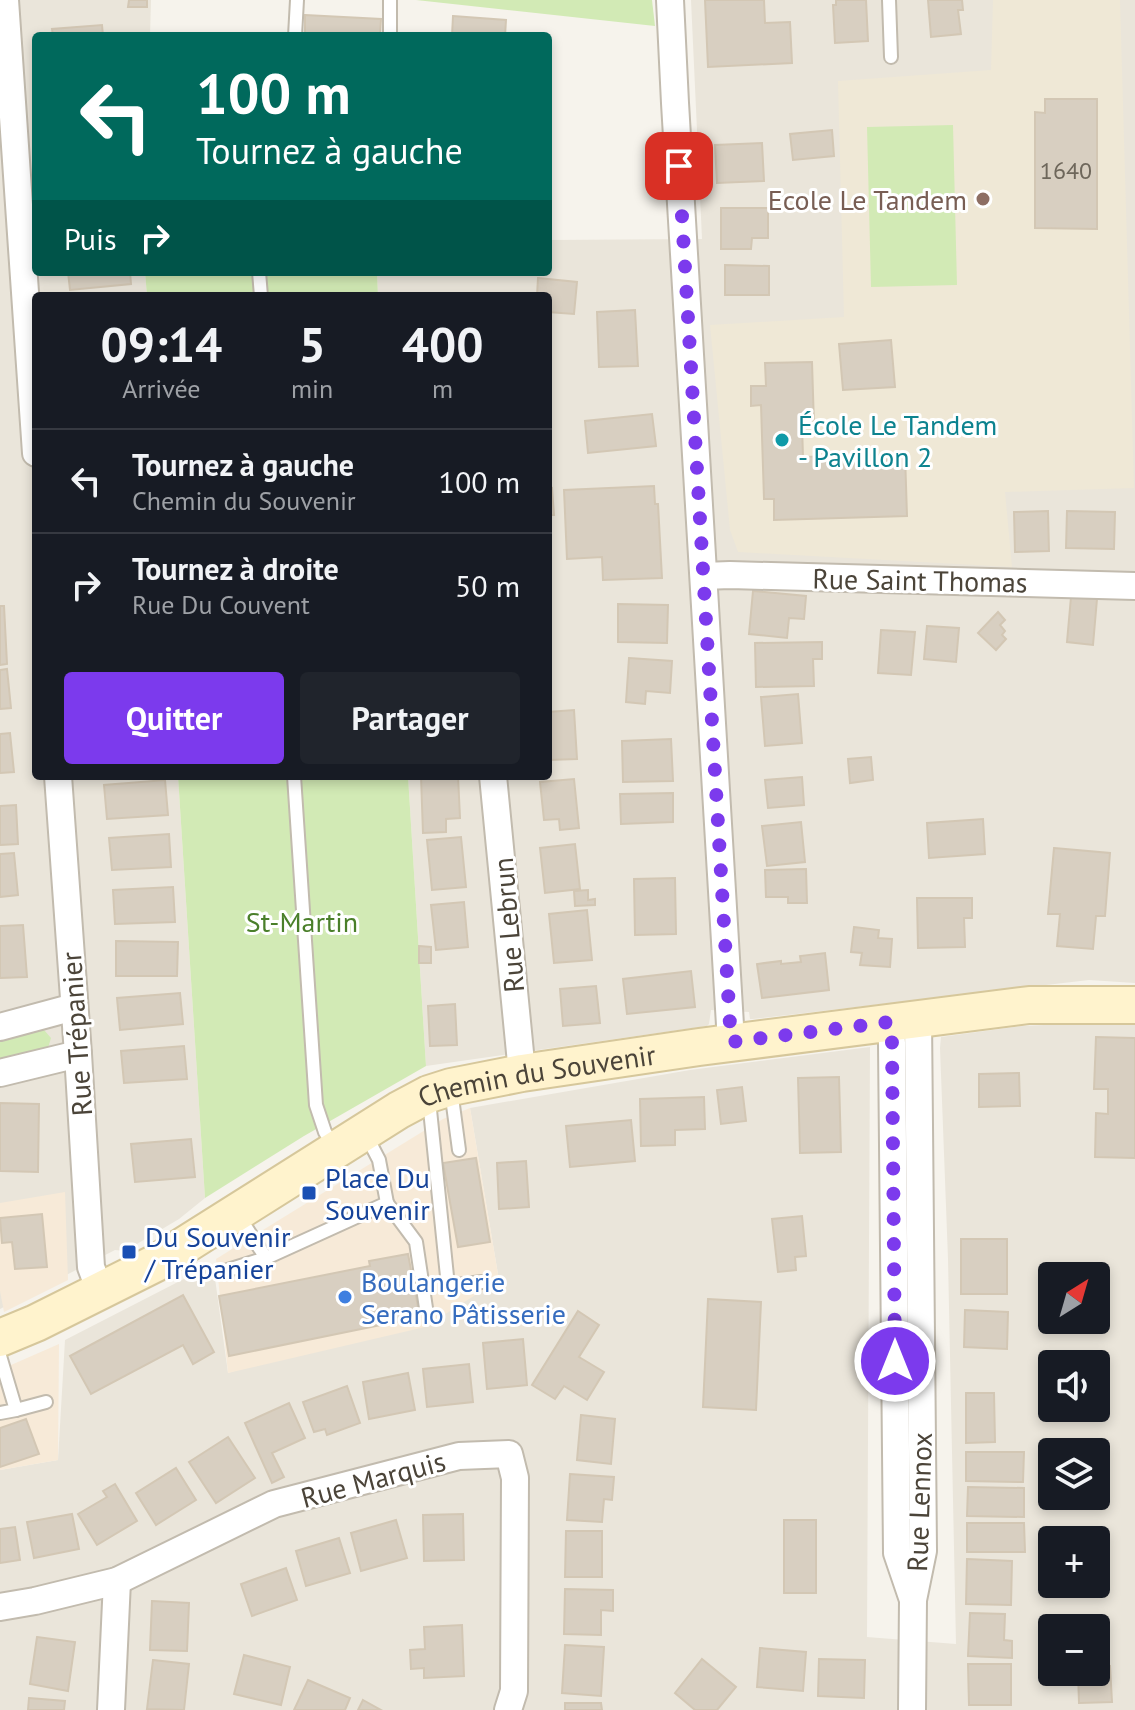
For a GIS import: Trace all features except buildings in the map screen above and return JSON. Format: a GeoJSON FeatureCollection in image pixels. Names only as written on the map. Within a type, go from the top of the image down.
{"type":"FeatureCollection","features":[{"type":"Feature","properties":{"kind":"street"},"geometry":{"type":"LineString","coordinates":[[5,0],[32,395]]}},
{"type":"Feature","properties":{"kind":"street"},"geometry":{"type":"LineString","coordinates":[[670,0],[731,1042]]}},
{"type":"Feature","properties":{"kind":"street","name":"Rue Saint Thomas"},"geometry":{"type":"LineString","coordinates":[[704,576],[1135,586]]}},
{"type":"Feature","properties":{"kind":"street","name":"Rue Trépanier"},"geometry":{"type":"LineString","coordinates":[[58,780],[91,1267],[100,1291]]}},
{"type":"Feature","properties":{"kind":"street","name":"Rue Lebrun"},"geometry":{"type":"LineString","coordinates":[[493,780],[522,1073]]}},
{"type":"Feature","properties":{"kind":"street","name":"Chemin du Souvenir"},"geometry":{"type":"LineString","coordinates":[[1,1358],[36,1323],[158,1262],[350,1141],[440,1091],[522,1073],[731,1042],[1041,1004],[1135,1005]]}},
{"type":"Feature","properties":{"kind":"street"},"geometry":{"type":"LineString","coordinates":[[0,1027],[74,1007]]}},
{"type":"Feature","properties":{"kind":"street","name":"Rue Lennox"},"geometry":{"type":"LineString","coordinates":[[904,1021],[892,1043],[897,1553],[913,1600],[912,1710]]}},
{"type":"Feature","properties":{"kind":"street"},"geometry":{"type":"LineString","coordinates":[[0,1073],[78,1054]]}},
{"type":"Feature","properties":{"kind":"street","name":"Rue Marquis"},"geometry":{"type":"LineString","coordinates":[[0,1607],[117,1581],[274,1504],[459,1456],[509,1454],[515,1478],[514,1691],[508,1710]]}},
{"type":"Feature","properties":{"kind":"street"},"geometry":{"type":"LineString","coordinates":[[111,1710],[117,1581]]}},
{"type":"Feature","properties":{"kind":"lane"},"geometry":{"type":"LineString","coordinates":[[295,32],[297,0]]}},
{"type":"Feature","properties":{"kind":"lane"},"geometry":{"type":"LineString","coordinates":[[390,0],[390,32]]}},
{"type":"Feature","properties":{"kind":"lane"},"geometry":{"type":"LineString","coordinates":[[889,0],[891,57]]}},
{"type":"Feature","properties":{"kind":"lane"},"geometry":{"type":"LineString","coordinates":[[294,780],[316,1105],[325,1132],[350,1141],[379,1160],[387,1203],[416,1242],[426,1308]]}},
{"type":"Feature","properties":{"kind":"lane"},"geometry":{"type":"LineString","coordinates":[[440,1091],[459,1150]]}},
{"type":"Feature","properties":{"kind":"lane"},"geometry":{"type":"LineString","coordinates":[[440,1091],[448,1286],[482,1282]]}},
{"type":"Feature","properties":{"kind":"lane"},"geometry":{"type":"LineString","coordinates":[[228,1270],[266,1258],[387,1203]]}},
{"type":"Feature","properties":{"kind":"lane"},"geometry":{"type":"LineString","coordinates":[[236,1212],[266,1258]]}},
{"type":"Feature","properties":{"kind":"lane"},"geometry":{"type":"LineString","coordinates":[[1,1358],[16,1410]]}},
{"type":"Feature","properties":{"kind":"lane"},"geometry":{"type":"LineString","coordinates":[[0,1413],[46,1402]]}},
{"type":"Feature","properties":{"kind":"shaded area"},"geometry":{"type":"Polygon","coordinates":[[[0,0],[151,0],[150,32],[32,32],[32,276],[145,276],[147,292],[32,292],[32,780],[178,780],[205,1198],[179,1219],[125,1251],[115,1250],[0,1309],[0,0]]]}},
{"type":"Feature","properties":{"kind":"shaded area"},"geometry":{"type":"Polygon","coordinates":[[[691,0],[1135,0],[1135,983],[1089,980],[753,1019],[750,1019],[749,1012],[711,1010],[707,1026],[426,1066],[408,780],[552,780],[552,292],[378,292],[377,276],[552,276],[552,240],[702,239],[691,0]]]}},
{"type":"Feature","properties":{"kind":"shaded area","name":"Ecole Le Tandem"},"geometry":{"type":"Polygon","coordinates":[[[993,0],[1120,0],[1134,488],[1005,492],[1012,567],[738,552],[730,530],[710,325],[844,317],[838,81],[991,70],[993,0]]]}},
{"type":"Feature","properties":{"kind":"shaded area"},"geometry":{"type":"Polygon","coordinates":[[[1110,1022],[1135,1024],[1135,1710],[0,1710],[0,1470],[58,1460],[65,1340],[213,1264],[228,1373],[499,1280],[470,1108],[690,1070],[870,1047],[867,1637],[956,1644],[941,1037],[1022,1026],[1110,1022]]]}},
{"type":"Feature","properties":{"kind":"shaded area"},"geometry":{"type":"Polygon","coordinates":[[[470,1108],[499,1280],[425,1327],[228,1373],[216,1259],[443,1119],[470,1108]]]}},
{"type":"Feature","properties":{"kind":"shaded area"},"geometry":{"type":"Polygon","coordinates":[[[65,1192],[68,1280],[4,1312],[0,1291],[0,1203],[65,1192]]]}},
{"type":"Feature","properties":{"kind":"shaded area"},"geometry":{"type":"Polygon","coordinates":[[[59,1344],[58,1460],[0,1470],[0,1368],[59,1344]]]}},
{"type":"Feature","properties":{"kind":"green space"},"geometry":{"type":"Polygon","coordinates":[[[416,0],[652,0],[655,26],[416,0]]]}},
{"type":"Feature","properties":{"kind":"green space"},"geometry":{"type":"Polygon","coordinates":[[[953,125],[957,285],[871,287],[867,127],[953,125]]]}},
{"type":"Feature","properties":{"kind":"green space"},"geometry":{"type":"Polygon","coordinates":[[[145,276],[377,276],[378,292],[147,292],[145,276]]]}},
{"type":"Feature","properties":{"kind":"green space","name":"St-Martin"},"geometry":{"type":"Polygon","coordinates":[[[178,780],[408,780],[426,1066],[304,1136],[205,1198],[178,780]]]}},
{"type":"Feature","properties":{"kind":"green space"},"geometry":{"type":"Polygon","coordinates":[[[40,1030],[51,1038],[48,1048],[0,1061],[0,1039],[40,1030]]]}},
{"type":"Feature","properties":{"kind":"place","name":"Ecole Le Tandem"},"geometry":{"type":"Point","coordinates":[983,199]}},
{"type":"Feature","properties":{"kind":"place","name":"École Le Tandem - Pavillon 2"},"geometry":{"type":"Point","coordinates":[782,440]}},
{"type":"Feature","properties":{"kind":"place","name":"Place Du Souvenir"},"geometry":{"type":"Point","coordinates":[309,1193]}},
{"type":"Feature","properties":{"kind":"place","name":"Du Souvenir / Trépanier"},"geometry":{"type":"Point","coordinates":[129,1252]}},
{"type":"Feature","properties":{"kind":"place","name":"Boulangerie Serano Pâtisserie"},"geometry":{"type":"Point","coordinates":[345,1297]}},
{"type":"Feature","properties":{"kind":"route"},"geometry":{"type":"LineString","coordinates":[[679,166],[731,1042],[890,1022],[895,1361]]}}]}
